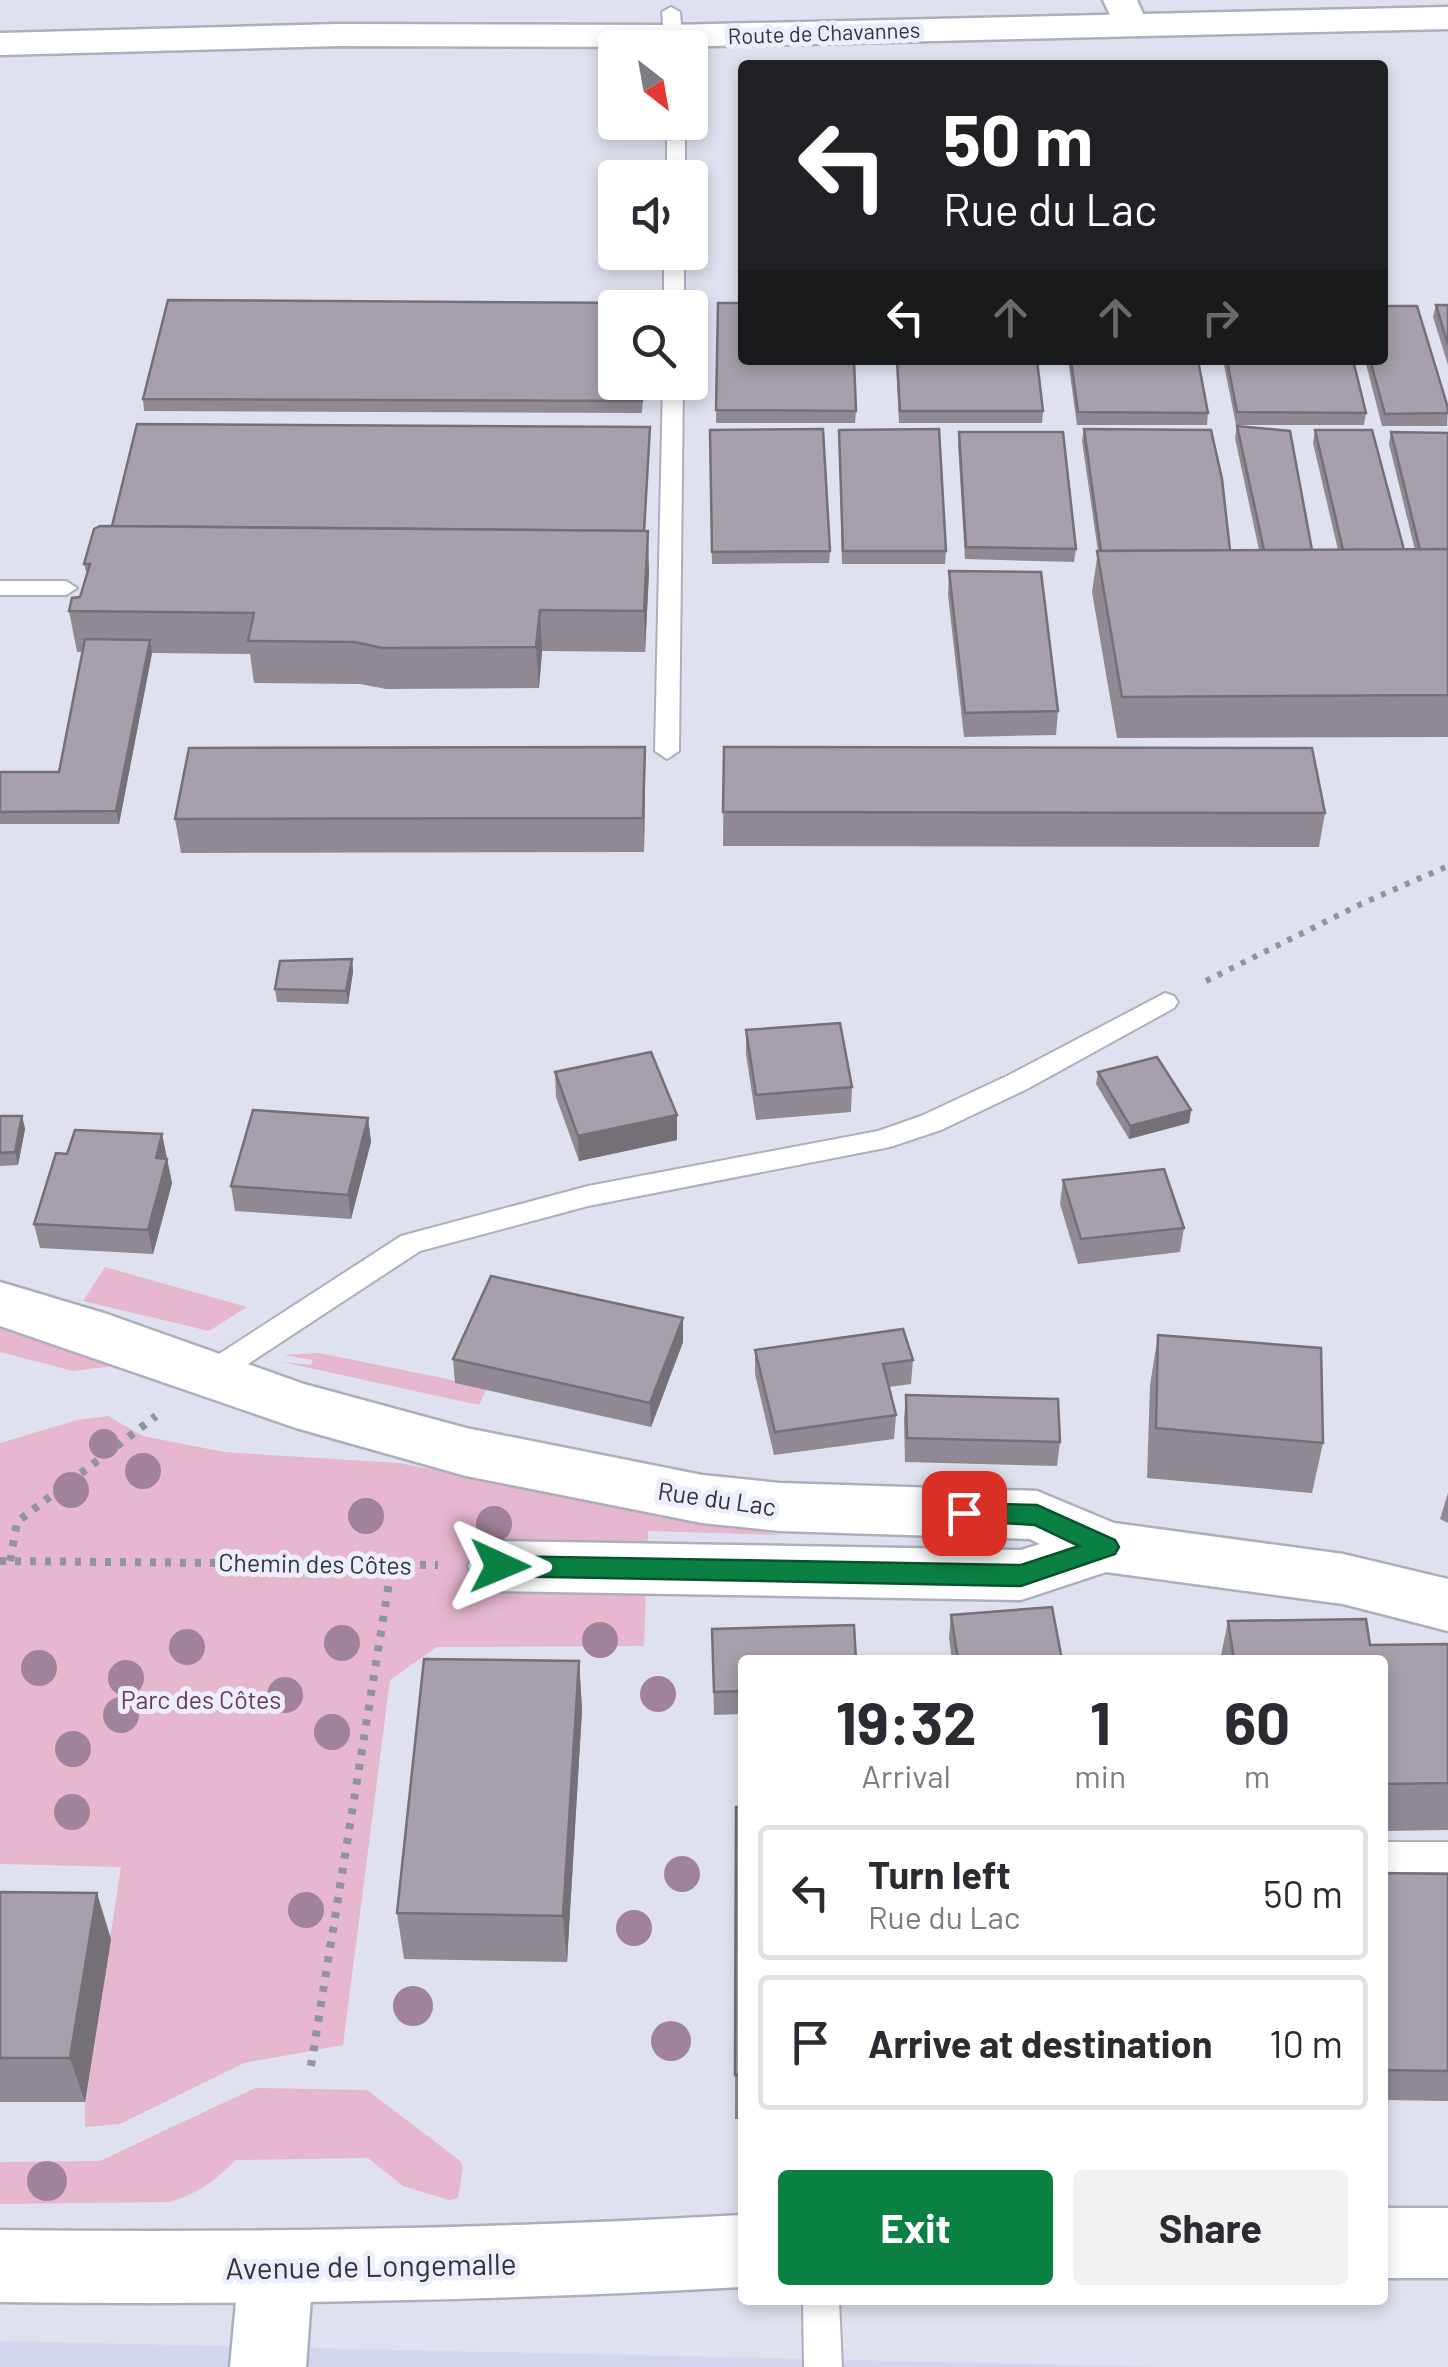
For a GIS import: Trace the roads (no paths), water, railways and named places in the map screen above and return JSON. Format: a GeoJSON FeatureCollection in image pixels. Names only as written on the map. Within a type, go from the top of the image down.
{"type":"FeatureCollection","features":[{"type":"Feature","properties":{"kind":"main road","name":"Route de Chavannes"},"geometry":{"type":"LineString","coordinates":[[689,30],[945,0]]}},
{"type":"Feature","properties":{"kind":"main road","name":"Route de Chavannes"},"geometry":{"type":"LineString","coordinates":[[1039,0],[1448,18]]}},
{"type":"Feature","properties":{"kind":"main road","name":"Route de Chavannes"},"geometry":{"type":"LineString","coordinates":[[707,30],[1200,0]]}},
{"type":"Feature","properties":{"kind":"main road","name":"Route de Chavannes"},"geometry":{"type":"LineString","coordinates":[[0,44],[598,33]]}},
{"type":"Feature","properties":{"kind":"main road","name":"Rue du Lac"},"geometry":{"type":"LineString","coordinates":[[0,1304],[296,1406],[466,1452],[702,1500],[780,1507],[1037,1515],[1106,1547],[1343,1579],[1448,1605]]}},
{"type":"Feature","properties":{"kind":"main road"},"geometry":{"type":"LineString","coordinates":[[500,1566],[1021,1576],[1106,1547]]}},
{"type":"Feature","properties":{"kind":"main road"},"geometry":{"type":"LineString","coordinates":[[1388,2242],[1448,2243]]}},
{"type":"Feature","properties":{"kind":"main road","name":"Avenue de Longemalle"},"geometry":{"type":"LineString","coordinates":[[0,2266],[276,2268],[508,2264],[738,2251]]}},
{"type":"Feature","properties":{"kind":"main road"},"geometry":{"type":"LineString","coordinates":[[268,2367],[274,2330],[276,2268]]}},
{"type":"Feature","properties":{"kind":"lane"},"geometry":{"type":"LineString","coordinates":[[667,751],[672,400]]}},
{"type":"Feature","properties":{"kind":"lane"},"geometry":{"type":"LineString","coordinates":[[0,588],[66,588]]}},
{"type":"Feature","properties":{"kind":"lane"},"geometry":{"type":"LineString","coordinates":[[191,1369],[411,1243],[588,1196],[880,1140],[931,1123],[1018,1082],[1165,1002]]}},
{"type":"Feature","properties":{"kind":"lane"},"geometry":{"type":"LineString","coordinates":[[1388,1858],[1448,1857]]}},
{"type":"Feature","properties":{"kind":"lane"},"geometry":{"type":"LineString","coordinates":[[821,2305],[823,2367]]}},
{"type":"Feature","properties":{"kind":"park label","name":"Parc des Côtes"},"geometry":{"type":"Point","coordinates":[201,1699]}}]}
